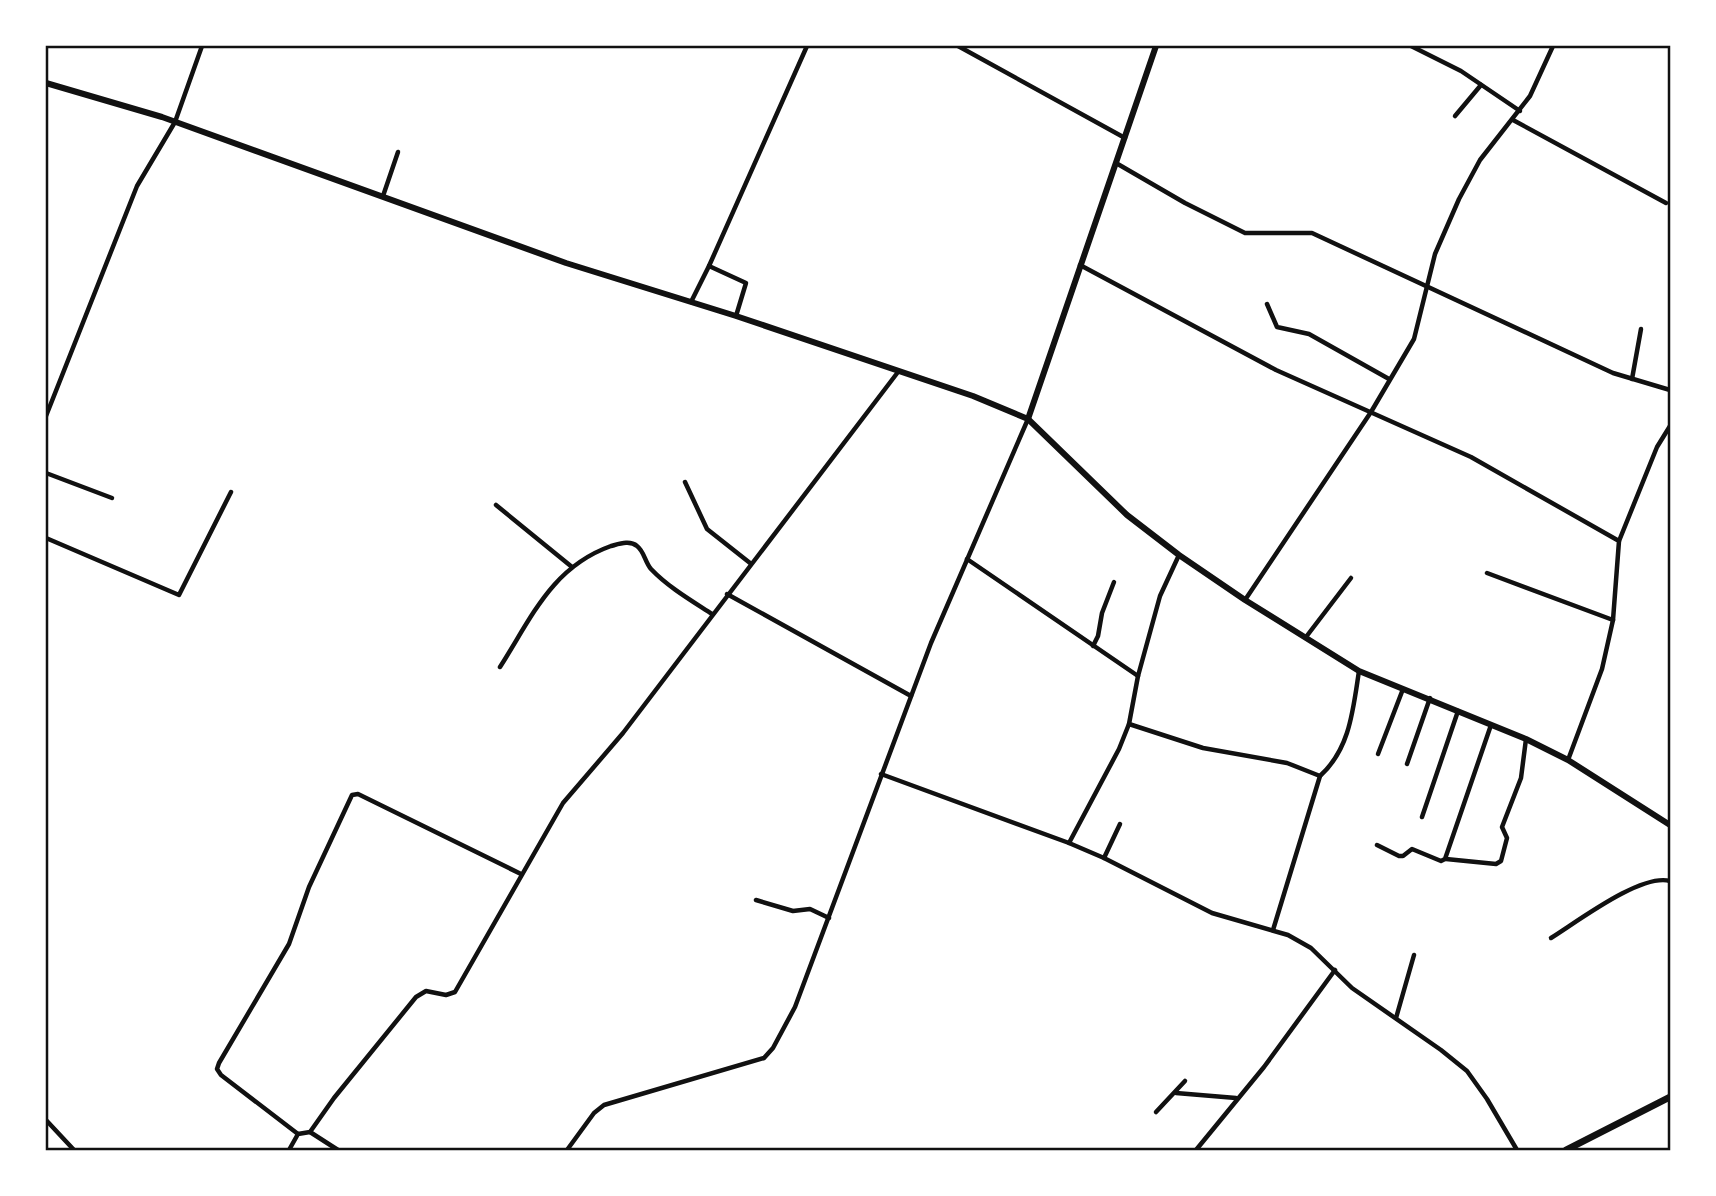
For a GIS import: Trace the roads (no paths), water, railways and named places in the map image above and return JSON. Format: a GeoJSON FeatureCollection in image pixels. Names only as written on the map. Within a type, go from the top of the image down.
{"type":"FeatureCollection","features":[{"type":"Feature","properties":{"kind":"main road"},"geometry":{"type":"LineString","coordinates":[[1566,1150],[1671,1097]]}},
{"type":"Feature","properties":{"kind":"street"},"geometry":{"type":"LineString","coordinates":[[46,416],[137,186],[175,122],[202,46]]}},
{"type":"Feature","properties":{"kind":"street"},"geometry":{"type":"LineString","coordinates":[[690,303],[807,46]]}},
{"type":"Feature","properties":{"kind":"street"},"geometry":{"type":"LineString","coordinates":[[958,46],[1125,138]]}},
{"type":"Feature","properties":{"kind":"street"},"geometry":{"type":"LineString","coordinates":[[567,1150],[594,1113],[604,1105],[710,1075],[768,1055],[795,1007],[911,696],[1028,419],[1156,46]]}},
{"type":"Feature","properties":{"kind":"street"},"geometry":{"type":"LineString","coordinates":[[1411,46],[1461,71],[1520,111]]}},
{"type":"Feature","properties":{"kind":"street"},"geometry":{"type":"LineString","coordinates":[[1245,600],[1371,412],[1418,330],[1435,254],[1459,199],[1480,160],[1520,111],[1545,67],[1553,46]]}},
{"type":"Feature","properties":{"kind":"street"},"geometry":{"type":"LineString","coordinates":[[46,83],[175,122],[566,263],[737,316],[973,396],[1028,419],[1127,515],[1245,600],[1359,671],[1459,710],[1569,760],[1671,825]]}},
{"type":"Feature","properties":{"kind":"street"},"geometry":{"type":"LineString","coordinates":[[1455,117],[1480,85]]}},
{"type":"Feature","properties":{"kind":"street"},"geometry":{"type":"LineString","coordinates":[[1513,120],[1666,203]]}},
{"type":"Feature","properties":{"kind":"street"},"geometry":{"type":"LineString","coordinates":[[383,197],[398,152]]}},
{"type":"Feature","properties":{"kind":"street"},"geometry":{"type":"LineString","coordinates":[[1116,163],[1185,203],[1245,233],[1312,233],[1613,373],[1671,390]]}},
{"type":"Feature","properties":{"kind":"street"},"geometry":{"type":"LineString","coordinates":[[1079,265],[1276,370],[1471,457],[1619,541]]}},
{"type":"Feature","properties":{"kind":"street"},"geometry":{"type":"LineString","coordinates":[[709,266],[746,282],[737,316]]}},
{"type":"Feature","properties":{"kind":"street"},"geometry":{"type":"LineString","coordinates":[[1267,304],[1277,327],[1309,334],[1390,379]]}},
{"type":"Feature","properties":{"kind":"street"},"geometry":{"type":"LineString","coordinates":[[1632,379],[1641,329]]}},
{"type":"Feature","properties":{"kind":"street"},"geometry":{"type":"LineString","coordinates":[[310,1132],[334,1098],[416,997],[426,991],[446,995],[455,992],[563,803],[622,733],[898,372]]}},
{"type":"Feature","properties":{"kind":"street"},"geometry":{"type":"LineString","coordinates":[[1569,760],[1602,669],[1613,620],[1619,541],[1657,447],[1671,426]]}},
{"type":"Feature","properties":{"kind":"street"},"geometry":{"type":"LineString","coordinates":[[46,473],[113,498]]}},
{"type":"Feature","properties":{"kind":"street"},"geometry":{"type":"LineString","coordinates":[[685,482],[707,529],[750,563]]}},
{"type":"Feature","properties":{"kind":"street"},"geometry":{"type":"LineString","coordinates":[[46,538],[179,595],[231,492]]}},
{"type":"Feature","properties":{"kind":"street"},"geometry":{"type":"LineString","coordinates":[[496,505],[572,567]]}},
{"type":"Feature","properties":{"kind":"street"},"geometry":{"type":"LineString","coordinates":[[500,667],[552,586],[572,567],[600,551],[629,542],[636,545],[653,571],[712,614]]}},
{"type":"Feature","properties":{"kind":"street"},"geometry":{"type":"LineString","coordinates":[[1069,843],[1119,750],[1129,724],[1138,676],[1160,596],[1179,555]]}},
{"type":"Feature","properties":{"kind":"street"},"geometry":{"type":"LineString","coordinates":[[967,559],[1138,676]]}},
{"type":"Feature","properties":{"kind":"street"},"geometry":{"type":"LineString","coordinates":[[1487,573],[1613,620]]}},
{"type":"Feature","properties":{"kind":"street"},"geometry":{"type":"LineString","coordinates":[[1306,637],[1351,578]]}},
{"type":"Feature","properties":{"kind":"street"},"geometry":{"type":"LineString","coordinates":[[1093,646],[1114,582]]}},
{"type":"Feature","properties":{"kind":"street"},"geometry":{"type":"LineString","coordinates":[[727,594],[911,696]]}},
{"type":"Feature","properties":{"kind":"street"},"geometry":{"type":"LineString","coordinates":[[1273,930],[1320,776],[1333,764],[1341,751],[1352,713],[1359,671]]}},
{"type":"Feature","properties":{"kind":"street"},"geometry":{"type":"LineString","coordinates":[[1378,754],[1404,688]]}},
{"type":"Feature","properties":{"kind":"street"},"geometry":{"type":"LineString","coordinates":[[1408,764],[1430,698]]}},
{"type":"Feature","properties":{"kind":"street"},"geometry":{"type":"LineString","coordinates":[[1422,817],[1459,710]]}},
{"type":"Feature","properties":{"kind":"street"},"geometry":{"type":"LineString","coordinates":[[1129,724],[1203,748],[1287,763],[1320,776]]}},
{"type":"Feature","properties":{"kind":"street"},"geometry":{"type":"LineString","coordinates":[[1445,859],[1491,725]]}},
{"type":"Feature","properties":{"kind":"street"},"geometry":{"type":"LineString","coordinates":[[1377,845],[1399,856],[1412,849],[1441,861],[1445,859],[1496,864],[1501,861],[1507,838],[1502,827],[1521,778],[1526,739]]}},
{"type":"Feature","properties":{"kind":"street"},"geometry":{"type":"LineString","coordinates":[[881,774],[1069,843],[1212,913],[1299,940],[1311,948],[1352,988],[1441,1050],[1472,1077],[1517,1150]]}},
{"type":"Feature","properties":{"kind":"street"},"geometry":{"type":"LineString","coordinates":[[338,1150],[310,1132],[298,1134],[221,1075],[217,1069],[222,1056],[289,944],[309,887],[352,795],[358,794],[521,874]]}},
{"type":"Feature","properties":{"kind":"street"},"geometry":{"type":"LineString","coordinates":[[1104,858],[1120,824]]}},
{"type":"Feature","properties":{"kind":"street"},"geometry":{"type":"LineString","coordinates":[[1550,938],[1626,891],[1655,879],[1671,881]]}},
{"type":"Feature","properties":{"kind":"street"},"geometry":{"type":"LineString","coordinates":[[756,900],[793,911],[810,909],[829,918]]}},
{"type":"Feature","properties":{"kind":"street"},"geometry":{"type":"LineString","coordinates":[[1396,1018],[1414,955]]}},
{"type":"Feature","properties":{"kind":"street"},"geometry":{"type":"LineString","coordinates":[[1196,1150],[1264,1067],[1335,970]]}},
{"type":"Feature","properties":{"kind":"street"},"geometry":{"type":"LineString","coordinates":[[1156,1112],[1185,1081]]}},
{"type":"Feature","properties":{"kind":"street"},"geometry":{"type":"LineString","coordinates":[[1176,1093],[1237,1098]]}},
{"type":"Feature","properties":{"kind":"street"},"geometry":{"type":"LineString","coordinates":[[46,1120],[74,1150]]}},
{"type":"Feature","properties":{"kind":"street"},"geometry":{"type":"LineString","coordinates":[[289,1150],[298,1134]]}}]}
